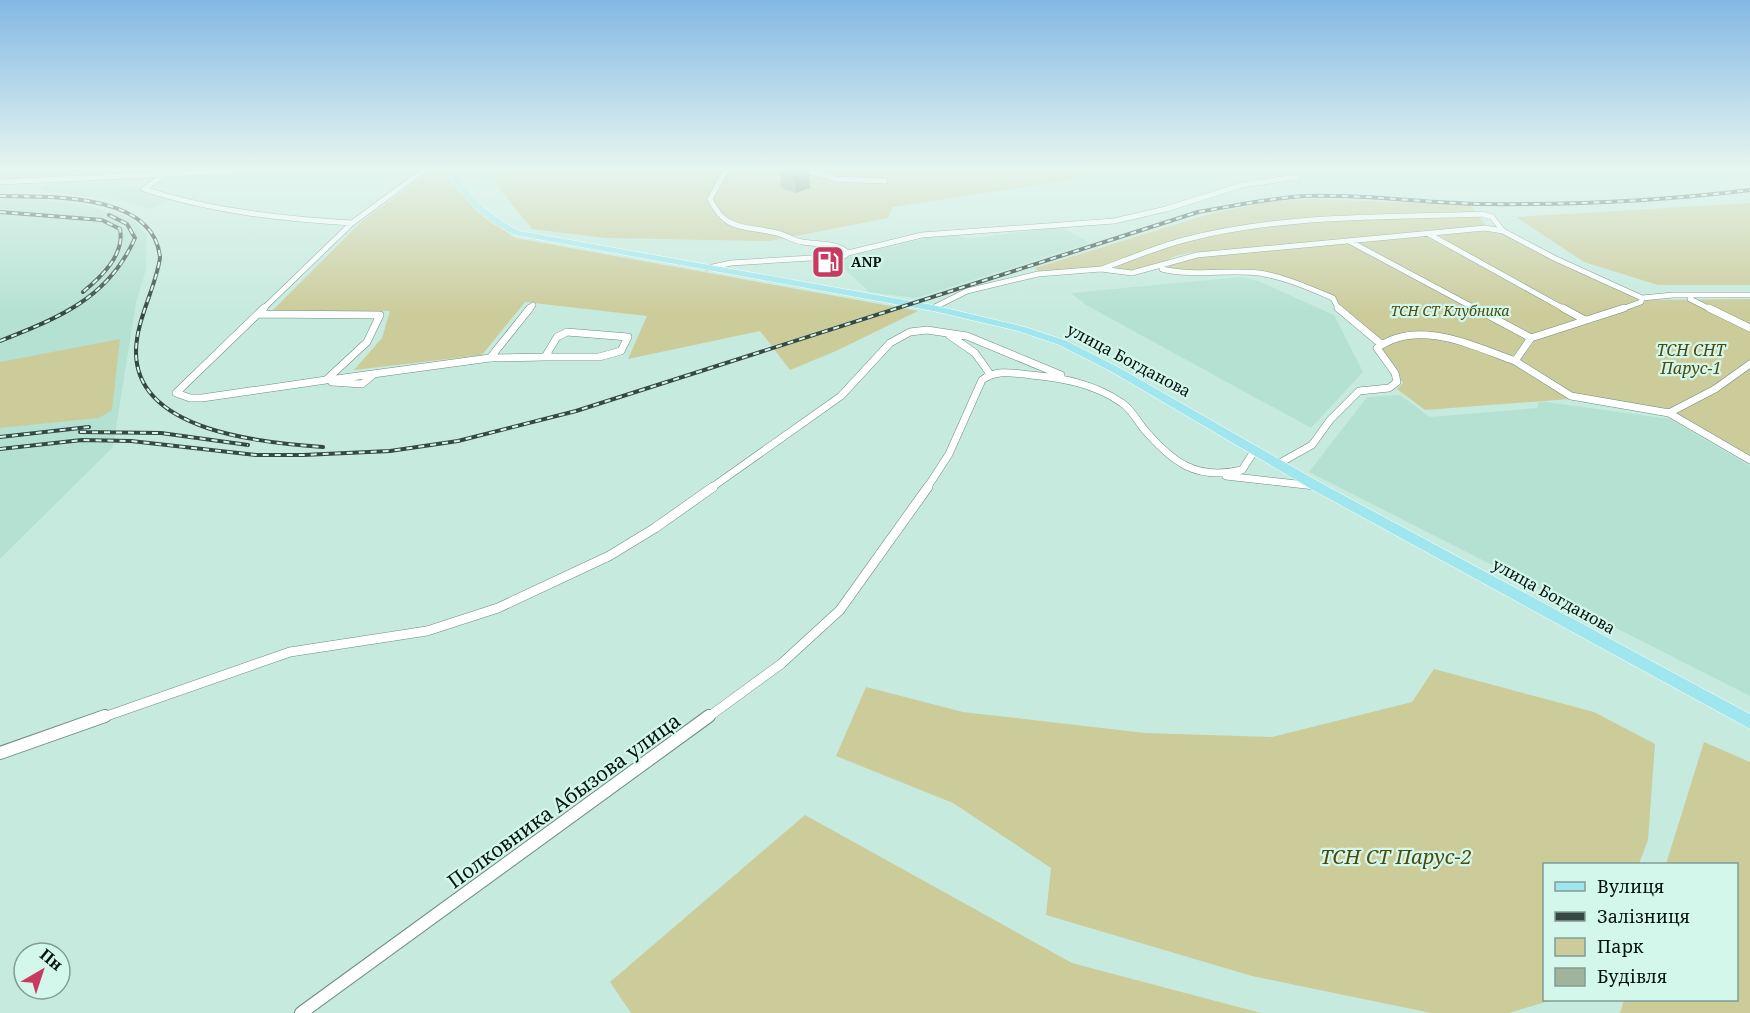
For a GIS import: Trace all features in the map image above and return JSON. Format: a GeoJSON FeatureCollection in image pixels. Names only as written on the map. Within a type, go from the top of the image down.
{"type":"FeatureCollection","features":[{"type":"Feature","properties":{"kind":"main road","name":"улица Богданова"},"geometry":{"type":"LineString","coordinates":[[492,217],[506,228],[518,233],[933,308],[1021,329],[1063,343],[1116,370],[1316,486],[1750,722]]}},
{"type":"Feature","properties":{"kind":"street"},"geometry":{"type":"LineString","coordinates":[[282,217],[352,223]]}},
{"type":"Feature","properties":{"kind":"street"},"geometry":{"type":"LineString","coordinates":[[360,217],[176,393],[190,398],[202,398],[326,380],[362,384],[374,374],[490,358],[599,357],[621,351],[628,337],[567,332],[557,337],[545,357]]}},
{"type":"Feature","properties":{"kind":"street"},"geometry":{"type":"LineString","coordinates":[[721,217],[729,224],[744,230],[778,233],[795,241],[837,246],[844,248],[848,253]]}},
{"type":"Feature","properties":{"kind":"street"},"geometry":{"type":"LineString","coordinates":[[708,268],[731,263],[844,256],[848,253],[922,235],[1127,217]]}},
{"type":"Feature","properties":{"kind":"street"},"geometry":{"type":"LineString","coordinates":[[1101,269],[1184,240],[1242,228],[1294,222],[1405,217]]}},
{"type":"Feature","properties":{"kind":"street"},"geometry":{"type":"LineString","coordinates":[[1492,217],[1503,231]]}},
{"type":"Feature","properties":{"kind":"street"},"geometry":{"type":"LineString","coordinates":[[1162,269],[1168,263],[1197,255],[1476,228],[1503,231],[1554,258],[1642,298],[1673,295],[1687,297],[1750,295]]}},
{"type":"Feature","properties":{"kind":"street"},"geometry":{"type":"LineString","coordinates":[[1427,233],[1585,320]]}},
{"type":"Feature","properties":{"kind":"street"},"geometry":{"type":"LineString","coordinates":[[1348,241],[1531,338]]}},
{"type":"Feature","properties":{"kind":"street"},"geometry":{"type":"LineString","coordinates":[[933,308],[944,299],[990,285],[1050,273],[1101,269],[1130,273],[1162,269],[1182,274],[1257,273],[1292,281],[1333,298],[1339,310],[1381,344]]}},
{"type":"Feature","properties":{"kind":"street"},"geometry":{"type":"LineString","coordinates":[[1687,297],[1750,328]]}},
{"type":"Feature","properties":{"kind":"street"},"geometry":{"type":"LineString","coordinates":[[1515,361],[1531,338],[1634,305],[1641,302],[1642,298]]}},
{"type":"Feature","properties":{"kind":"street"},"geometry":{"type":"LineString","coordinates":[[490,358],[533,305]]}},
{"type":"Feature","properties":{"kind":"street"},"geometry":{"type":"LineString","coordinates":[[258,314],[380,315],[375,329],[345,365],[326,380]]}},
{"type":"Feature","properties":{"kind":"street"},"geometry":{"type":"LineString","coordinates":[[0,753],[290,652],[340,643],[390,639],[435,629],[520,598],[598,561],[655,528],[843,395],[896,339],[910,332],[944,332],[981,341],[1100,391],[1124,404],[1164,453],[1185,465],[1220,475],[1316,486]]}},
{"type":"Feature","properties":{"kind":"street"},"geometry":{"type":"LineString","coordinates":[[944,332],[975,353],[990,374],[1007,372],[1070,379]]}},
{"type":"Feature","properties":{"kind":"street"},"geometry":{"type":"LineString","coordinates":[[1278,464],[1312,445],[1330,420],[1359,391],[1389,388],[1397,382],[1395,373],[1377,348],[1381,344],[1388,339],[1437,334],[1515,361],[1571,396],[1669,413],[1750,460]]}},
{"type":"Feature","properties":{"kind":"street"},"geometry":{"type":"LineString","coordinates":[[1669,413],[1715,388],[1750,364]]}},
{"type":"Feature","properties":{"kind":"street","name":"Полковника Абызова улица"},"geometry":{"type":"LineString","coordinates":[[301,1013],[769,673],[840,610],[932,481],[949,454],[982,380],[990,374]]}},
{"type":"Feature","properties":{"kind":"street"},"geometry":{"type":"LineString","coordinates":[[1220,475],[1242,470],[1255,450]]}},
{"type":"Feature","properties":{"kind":"shaded area"},"geometry":{"type":"Polygon","coordinates":[[[0,217],[133,219],[147,235],[146,269],[136,303],[113,447],[0,559],[0,217]]]}},
{"type":"Feature","properties":{"kind":"shaded area"},"geometry":{"type":"Polygon","coordinates":[[[1061,227],[1090,243],[916,298],[869,292],[835,260],[938,235],[951,234],[968,239],[1061,227]]]}},
{"type":"Feature","properties":{"kind":"shaded area"},"geometry":{"type":"Polygon","coordinates":[[[1241,277],[1258,281],[1334,315],[1363,372],[1311,428],[1086,305],[1071,293],[1241,277]]]}},
{"type":"Feature","properties":{"kind":"shaded area"},"geometry":{"type":"Polygon","coordinates":[[[1400,395],[1430,417],[1537,408],[1539,401],[1670,419],[1750,466],[1750,696],[1309,472],[1367,397],[1400,395]]]}},
{"type":"Feature","properties":{"kind":"green space"},"geometry":{"type":"Polygon","coordinates":[[[367,217],[488,217],[515,238],[918,311],[836,351],[790,370],[760,331],[628,359],[647,316],[525,302],[482,355],[354,370],[382,338],[390,311],[272,311],[367,217]]]}},
{"type":"Feature","properties":{"kind":"green space"},"geometry":{"type":"Polygon","coordinates":[[[523,217],[888,217],[770,241],[606,238],[532,229],[523,217]]]}},
{"type":"Feature","properties":{"kind":"green space"},"geometry":{"type":"Polygon","coordinates":[[[1199,217],[1479,217],[1487,227],[1189,253],[1175,256],[1158,265],[1124,271],[1097,266],[1041,273],[1035,268],[1199,217]]]}},
{"type":"Feature","properties":{"kind":"green space"},"geometry":{"type":"Polygon","coordinates":[[[1516,217],[1750,217],[1750,285],[1658,285],[1584,262],[1516,217]]]}},
{"type":"Feature","properties":{"kind":"green space","name":"ТСН СТ Клубника"},"geometry":{"type":"Polygon","coordinates":[[[1470,229],[1501,231],[1637,297],[1638,301],[1530,335],[1512,357],[1512,363],[1570,399],[1425,410],[1397,389],[1403,383],[1382,350],[1379,340],[1343,311],[1336,299],[1257,272],[1183,273],[1167,269],[1170,264],[1207,255],[1470,229]]]}},
{"type":"Feature","properties":{"kind":"green space","name":"ТСН СНТ Парус-1"},"geometry":{"type":"Polygon","coordinates":[[[1750,299],[1750,458],[1661,409],[1571,393],[1520,360],[1536,339],[1590,323],[1649,300],[1750,299]]]}},
{"type":"Feature","properties":{"kind":"green space"},"geometry":{"type":"Polygon","coordinates":[[[120,339],[112,410],[99,418],[0,428],[0,362],[120,339]]]}},
{"type":"Feature","properties":{"kind":"green space","name":"ТСН СТ Парус-2"},"geometry":{"type":"Polygon","coordinates":[[[1434,669],[1594,712],[1655,744],[1648,840],[1639,863],[1543,863],[1543,1001],[1549,1001],[1509,1013],[1431,1013],[1252,976],[1046,915],[1051,868],[953,803],[836,756],[866,687],[963,712],[1145,733],[1272,737],[1412,702],[1434,669]]]}},
{"type":"Feature","properties":{"kind":"green space"},"geometry":{"type":"Polygon","coordinates":[[[1704,742],[1750,762],[1750,1013],[1620,1013],[1624,1001],[1738,1001],[1738,863],[1666,863],[1704,742]]]}},
{"type":"Feature","properties":{"kind":"green space"},"geometry":{"type":"Polygon","coordinates":[[[805,815],[1072,963],[1261,1013],[631,1013],[610,982],[805,815]]]}},
{"type":"Feature","properties":{"kind":"railway"},"geometry":{"type":"LineString","coordinates":[[67,217],[102,220],[120,229],[119,248],[110,265],[83,292]]}},
{"type":"Feature","properties":{"kind":"railway"},"geometry":{"type":"LineString","coordinates":[[0,341],[42,324],[79,304],[111,277],[135,238],[127,224],[114,217]]}},
{"type":"Feature","properties":{"kind":"railway"},"geometry":{"type":"LineString","coordinates":[[133,217],[154,236],[160,258],[139,328],[136,352],[142,379],[157,400],[180,416],[207,428],[269,442],[323,447]]}},
{"type":"Feature","properties":{"kind":"railway"},"geometry":{"type":"LineString","coordinates":[[0,449],[82,440],[131,441],[256,455],[303,455],[390,451],[458,441],[576,411],[1182,217]]}},
{"type":"Feature","properties":{"kind":"railway"},"geometry":{"type":"LineString","coordinates":[[0,437],[89,427]]}},
{"type":"Feature","properties":{"kind":"railway"},"geometry":{"type":"LineString","coordinates":[[80,432],[161,433],[248,445]]}},
{"type":"Feature","properties":{"kind":"place","name":"ANP"},"geometry":{"type":"Point","coordinates":[828,262]}}]}
